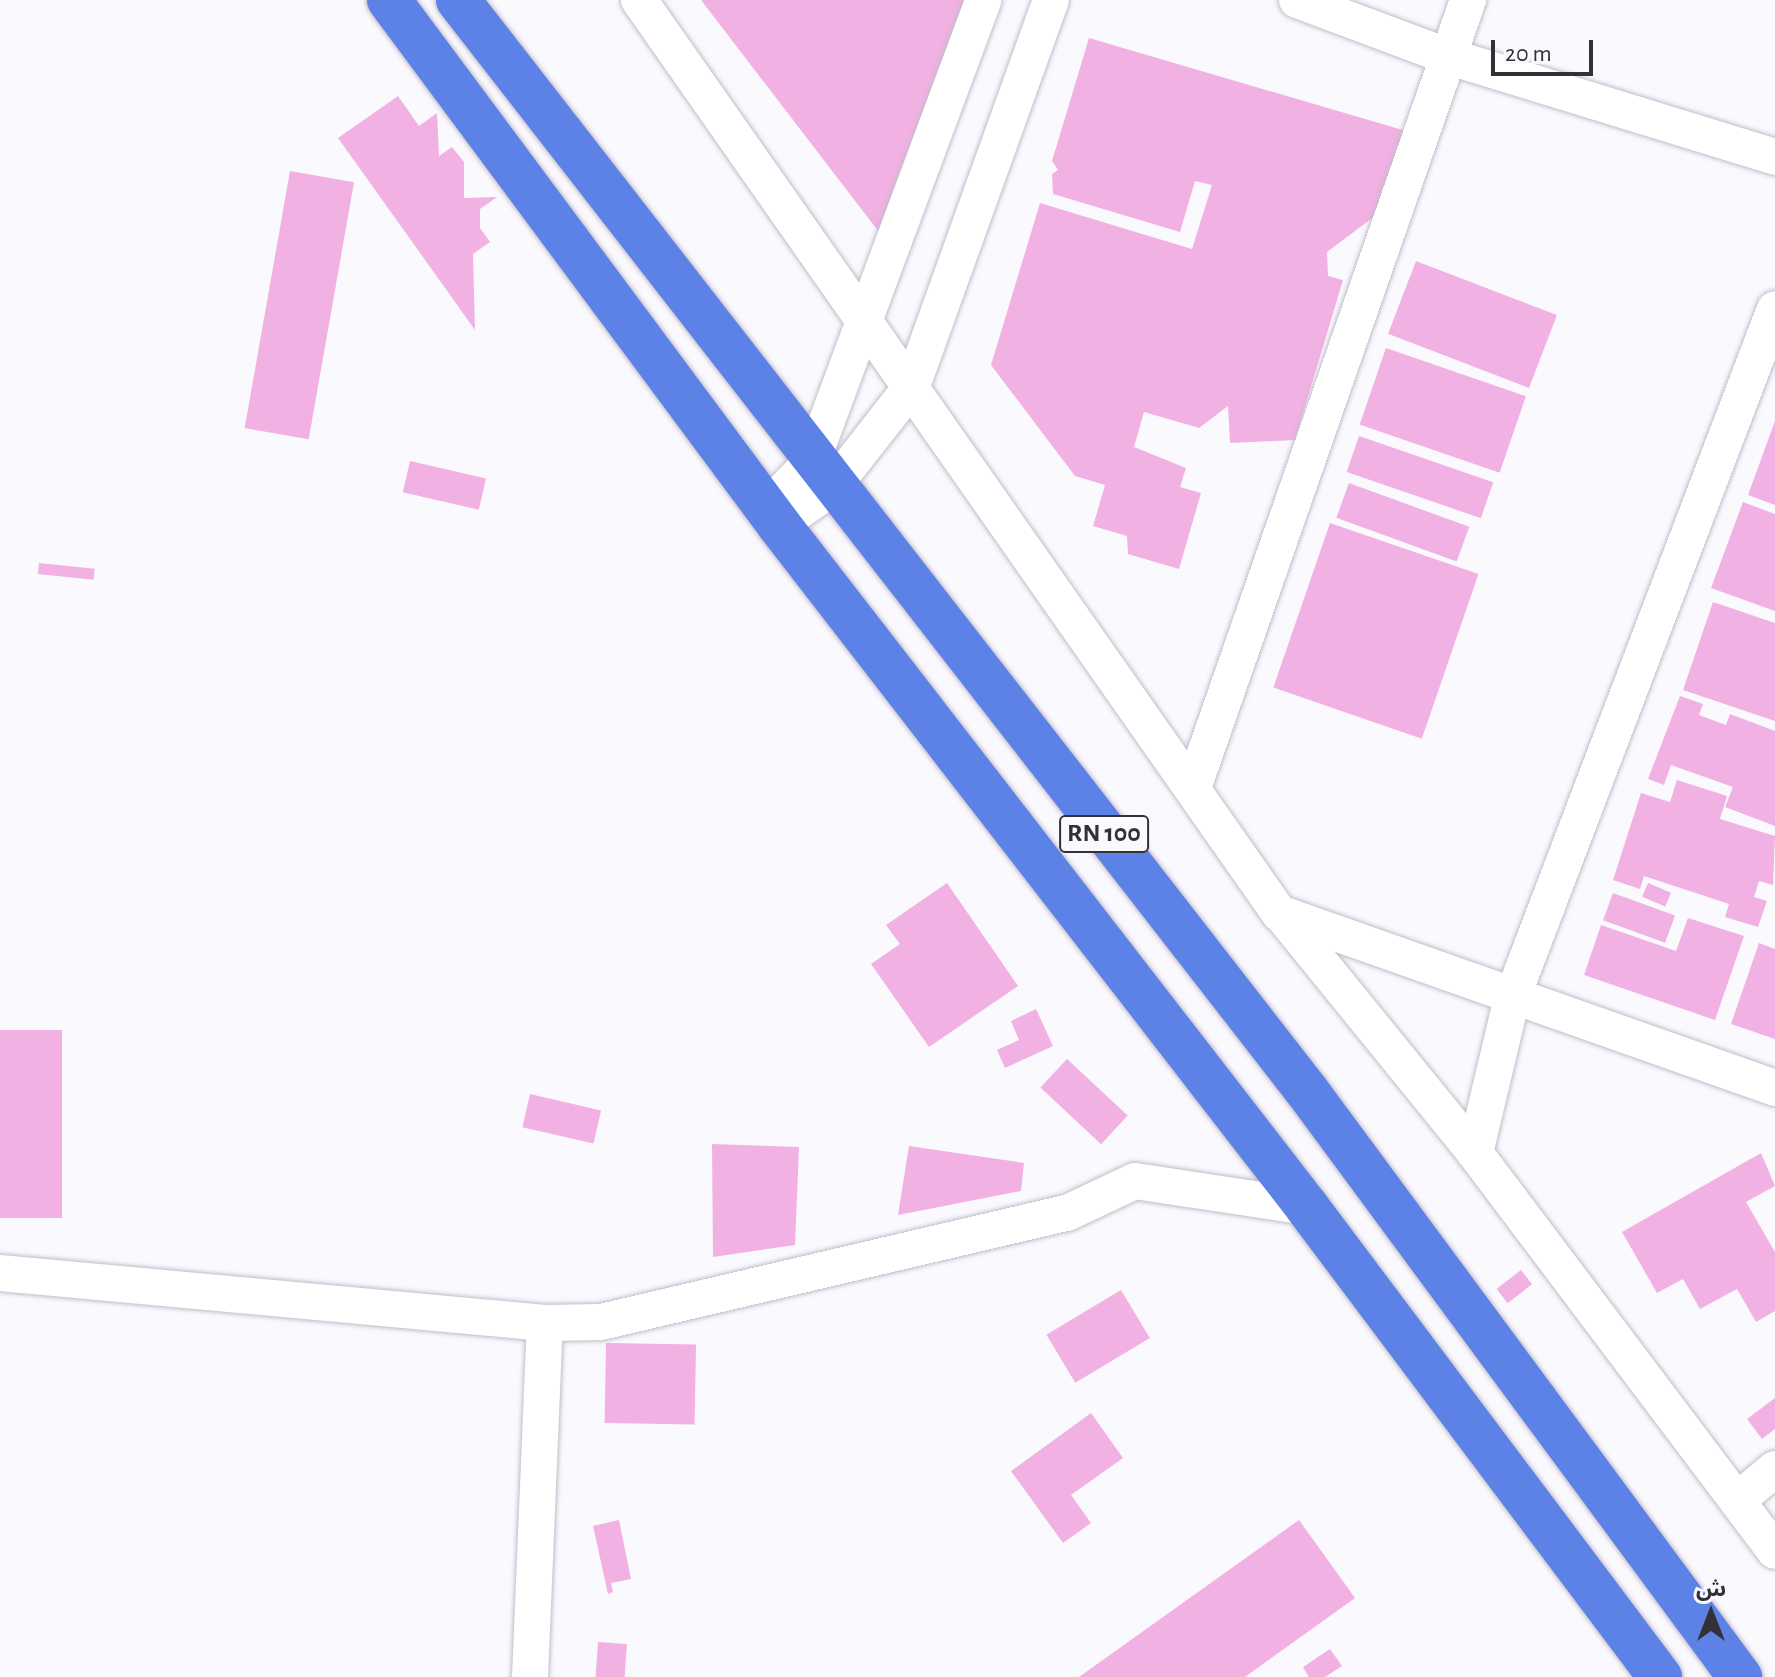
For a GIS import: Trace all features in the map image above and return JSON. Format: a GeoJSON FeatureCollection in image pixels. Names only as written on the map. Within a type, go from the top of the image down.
{"type":"FeatureCollection","features":[{"type":"Feature","properties":{"kind":"highway","name":"RN 100"},"geometry":{"type":"LineString","coordinates":[[389,0],[773,516],[1307,1207],[1660,1677]]}},
{"type":"Feature","properties":{"kind":"highway","name":"RN 100"},"geometry":{"type":"LineString","coordinates":[[458,0],[822,474],[1307,1091],[1740,1677]]}},
{"type":"Feature","properties":{"kind":"street"},"geometry":{"type":"LineString","coordinates":[[639,0],[1279,913],[1475,1153],[1739,1499],[1775,1551]]}},
{"type":"Feature","properties":{"kind":"street"},"geometry":{"type":"LineString","coordinates":[[822,474],[865,320],[983,0]]}},
{"type":"Feature","properties":{"kind":"street"},"geometry":{"type":"LineString","coordinates":[[773,516],[822,474],[912,386],[1051,0]]}},
{"type":"Feature","properties":{"kind":"street"},"geometry":{"type":"LineString","coordinates":[[1297,0],[1447,56],[1775,157]]}},
{"type":"Feature","properties":{"kind":"street"},"geometry":{"type":"LineString","coordinates":[[1193,788],[1468,0]]}},
{"type":"Feature","properties":{"kind":"street"},"geometry":{"type":"LineString","coordinates":[[1475,1153],[1512,998],[1775,309]]}},
{"type":"Feature","properties":{"kind":"street"},"geometry":{"type":"LineString","coordinates":[[1279,913],[1512,998],[1775,1088]]}},
{"type":"Feature","properties":{"kind":"street"},"geometry":{"type":"LineString","coordinates":[[0,1273],[545,1323],[652,1315],[1067,1213],[1135,1181],[1307,1207]]}},
{"type":"Feature","properties":{"kind":"street"},"geometry":{"type":"LineString","coordinates":[[530,1677],[545,1323]]}},
{"type":"Feature","properties":{"kind":"street"},"geometry":{"type":"LineString","coordinates":[[1739,1499],[1775,1469]]}},
{"type":"Feature","properties":{"kind":"building"},"geometry":{"type":"Polygon","coordinates":[[[701,0],[971,0],[882,236],[701,0]]]}},
{"type":"Feature","properties":{"kind":"building"},"geometry":{"type":"Polygon","coordinates":[[[1089,38],[1406,131],[1383,210],[1327,252],[1328,276],[1343,280],[1295,440],[1230,443],[1228,406],[1199,428],[1144,412],[1134,447],[1186,468],[1180,487],[1201,493],[1179,569],[1128,554],[1127,536],[1093,526],[1105,485],[1075,476],[991,365],[1040,203],[1192,249],[1212,185],[1195,181],[1180,232],[1053,194],[1052,174],[1058,170],[1052,161],[1089,38]]]}},
{"type":"Feature","properties":{"kind":"building"},"geometry":{"type":"Polygon","coordinates":[[[398,96],[419,126],[437,113],[439,156],[452,147],[464,162],[464,198],[497,197],[480,209],[480,228],[490,242],[473,254],[475,330],[338,138],[398,96]]]}},
{"type":"Feature","properties":{"kind":"building"},"geometry":{"type":"Polygon","coordinates":[[[290,171],[354,182],[309,439],[245,428],[290,171]]]}},
{"type":"Feature","properties":{"kind":"building"},"geometry":{"type":"Polygon","coordinates":[[[1416,261],[1557,315],[1529,388],[1388,334],[1416,261]]]}},
{"type":"Feature","properties":{"kind":"building"},"geometry":{"type":"Polygon","coordinates":[[[1386,348],[1526,396],[1500,473],[1360,425],[1386,348]]]}},
{"type":"Feature","properties":{"kind":"building"},"geometry":{"type":"Polygon","coordinates":[[[1775,421],[1775,505],[1748,495],[1775,421]]]}},
{"type":"Feature","properties":{"kind":"building"},"geometry":{"type":"Polygon","coordinates":[[[1359,436],[1493,482],[1481,518],[1347,472],[1359,436]]]}},
{"type":"Feature","properties":{"kind":"building"},"geometry":{"type":"Polygon","coordinates":[[[410,461],[486,479],[479,510],[403,492],[410,461]]]}},
{"type":"Feature","properties":{"kind":"building"},"geometry":{"type":"Polygon","coordinates":[[[1349,483],[1469,527],[1457,562],[1336,518],[1349,483]]]}},
{"type":"Feature","properties":{"kind":"building"},"geometry":{"type":"Polygon","coordinates":[[[1743,502],[1775,514],[1775,611],[1711,588],[1743,502]]]}},
{"type":"Feature","properties":{"kind":"building"},"geometry":{"type":"Polygon","coordinates":[[[1330,523],[1478,574],[1422,739],[1273,688],[1330,523]]]}},
{"type":"Feature","properties":{"kind":"building"},"geometry":{"type":"Polygon","coordinates":[[[39,563],[95,569],[94,580],[38,574],[39,563]]]}},
{"type":"Feature","properties":{"kind":"building"},"geometry":{"type":"Polygon","coordinates":[[[1713,602],[1775,623],[1775,721],[1683,690],[1713,602]]]}},
{"type":"Feature","properties":{"kind":"building"},"geometry":{"type":"Polygon","coordinates":[[[1680,696],[1703,704],[1699,715],[1726,725],[1730,714],[1775,731],[1775,826],[1725,807],[1733,787],[1671,765],[1664,785],[1648,779],[1680,696]]]}},
{"type":"Feature","properties":{"kind":"building"},"geometry":{"type":"Polygon","coordinates":[[[1677,780],[1727,796],[1720,819],[1775,836],[1773,885],[1759,881],[1754,897],[1767,901],[1758,927],[1725,917],[1729,904],[1644,876],[1640,889],[1613,880],[1641,793],[1670,802],[1677,780]]]}},
{"type":"Feature","properties":{"kind":"building"},"geometry":{"type":"Polygon","coordinates":[[[947,883],[1018,986],[929,1047],[871,964],[900,944],[886,925],[947,883]]]}},
{"type":"Feature","properties":{"kind":"building"},"geometry":{"type":"Polygon","coordinates":[[[1648,883],[1671,893],[1665,907],[1642,897],[1648,883]]]}},
{"type":"Feature","properties":{"kind":"building"},"geometry":{"type":"Polygon","coordinates":[[[1613,893],[1675,916],[1665,943],[1603,920],[1613,893]]]}},
{"type":"Feature","properties":{"kind":"building"},"geometry":{"type":"Polygon","coordinates":[[[1688,918],[1744,936],[1715,1020],[1584,975],[1601,925],[1676,951],[1688,918]]]}},
{"type":"Feature","properties":{"kind":"building"},"geometry":{"type":"Polygon","coordinates":[[[1759,943],[1775,949],[1775,1039],[1731,1024],[1759,943]]]}},
{"type":"Feature","properties":{"kind":"building"},"geometry":{"type":"Polygon","coordinates":[[[1036,1009],[1053,1046],[1005,1068],[997,1050],[1019,1040],[1011,1021],[1036,1009]]]}},
{"type":"Feature","properties":{"kind":"building"},"geometry":{"type":"Polygon","coordinates":[[[0,1030],[62,1030],[62,1218],[0,1218],[0,1030]]]}},
{"type":"Feature","properties":{"kind":"building"},"geometry":{"type":"Polygon","coordinates":[[[1067,1059],[1128,1116],[1101,1144],[1040,1088],[1067,1059]]]}},
{"type":"Feature","properties":{"kind":"building"},"geometry":{"type":"Polygon","coordinates":[[[530,1094],[601,1110],[593,1144],[522,1127],[530,1094]]]}},
{"type":"Feature","properties":{"kind":"building"},"geometry":{"type":"Polygon","coordinates":[[[712,1144],[799,1147],[795,1245],[713,1257],[712,1144]]]}},
{"type":"Feature","properties":{"kind":"building"},"geometry":{"type":"Polygon","coordinates":[[[909,1146],[1024,1163],[1021,1191],[898,1215],[909,1146]]]}},
{"type":"Feature","properties":{"kind":"building"},"geometry":{"type":"Polygon","coordinates":[[[1761,1153],[1775,1186],[1746,1202],[1775,1252],[1775,1311],[1756,1322],[1737,1289],[1700,1309],[1683,1279],[1657,1293],[1622,1232],[1761,1153]]]}},
{"type":"Feature","properties":{"kind":"building"},"geometry":{"type":"Polygon","coordinates":[[[1521,1270],[1532,1284],[1508,1303],[1497,1289],[1521,1270]]]}},
{"type":"Feature","properties":{"kind":"building"},"geometry":{"type":"Polygon","coordinates":[[[1121,1290],[1150,1338],[1075,1383],[1046,1335],[1121,1290]]]}},
{"type":"Feature","properties":{"kind":"building"},"geometry":{"type":"Polygon","coordinates":[[[606,1343],[696,1345],[695,1425],[605,1423],[606,1343]]]}},
{"type":"Feature","properties":{"kind":"building"},"geometry":{"type":"Polygon","coordinates":[[[1775,1398],[1775,1429],[1762,1439],[1747,1419],[1775,1398]]]}},
{"type":"Feature","properties":{"kind":"building"},"geometry":{"type":"Polygon","coordinates":[[[1091,1413],[1123,1458],[1071,1495],[1091,1523],[1063,1543],[1011,1471],[1091,1413]]]}},
{"type":"Feature","properties":{"kind":"building"},"geometry":{"type":"Polygon","coordinates":[[[619,1520],[631,1579],[611,1583],[613,1592],[608,1594],[593,1526],[619,1520]]]}},
{"type":"Feature","properties":{"kind":"building"},"geometry":{"type":"Polygon","coordinates":[[[1299,1520],[1355,1598],[1245,1677],[1079,1677],[1299,1520]]]}},
{"type":"Feature","properties":{"kind":"building"},"geometry":{"type":"Polygon","coordinates":[[[598,1642],[627,1644],[625,1677],[596,1677],[598,1642]]]}},
{"type":"Feature","properties":{"kind":"building"},"geometry":{"type":"Polygon","coordinates":[[[1330,1649],[1342,1666],[1325,1677],[1309,1677],[1303,1667],[1330,1649]]]}}]}
